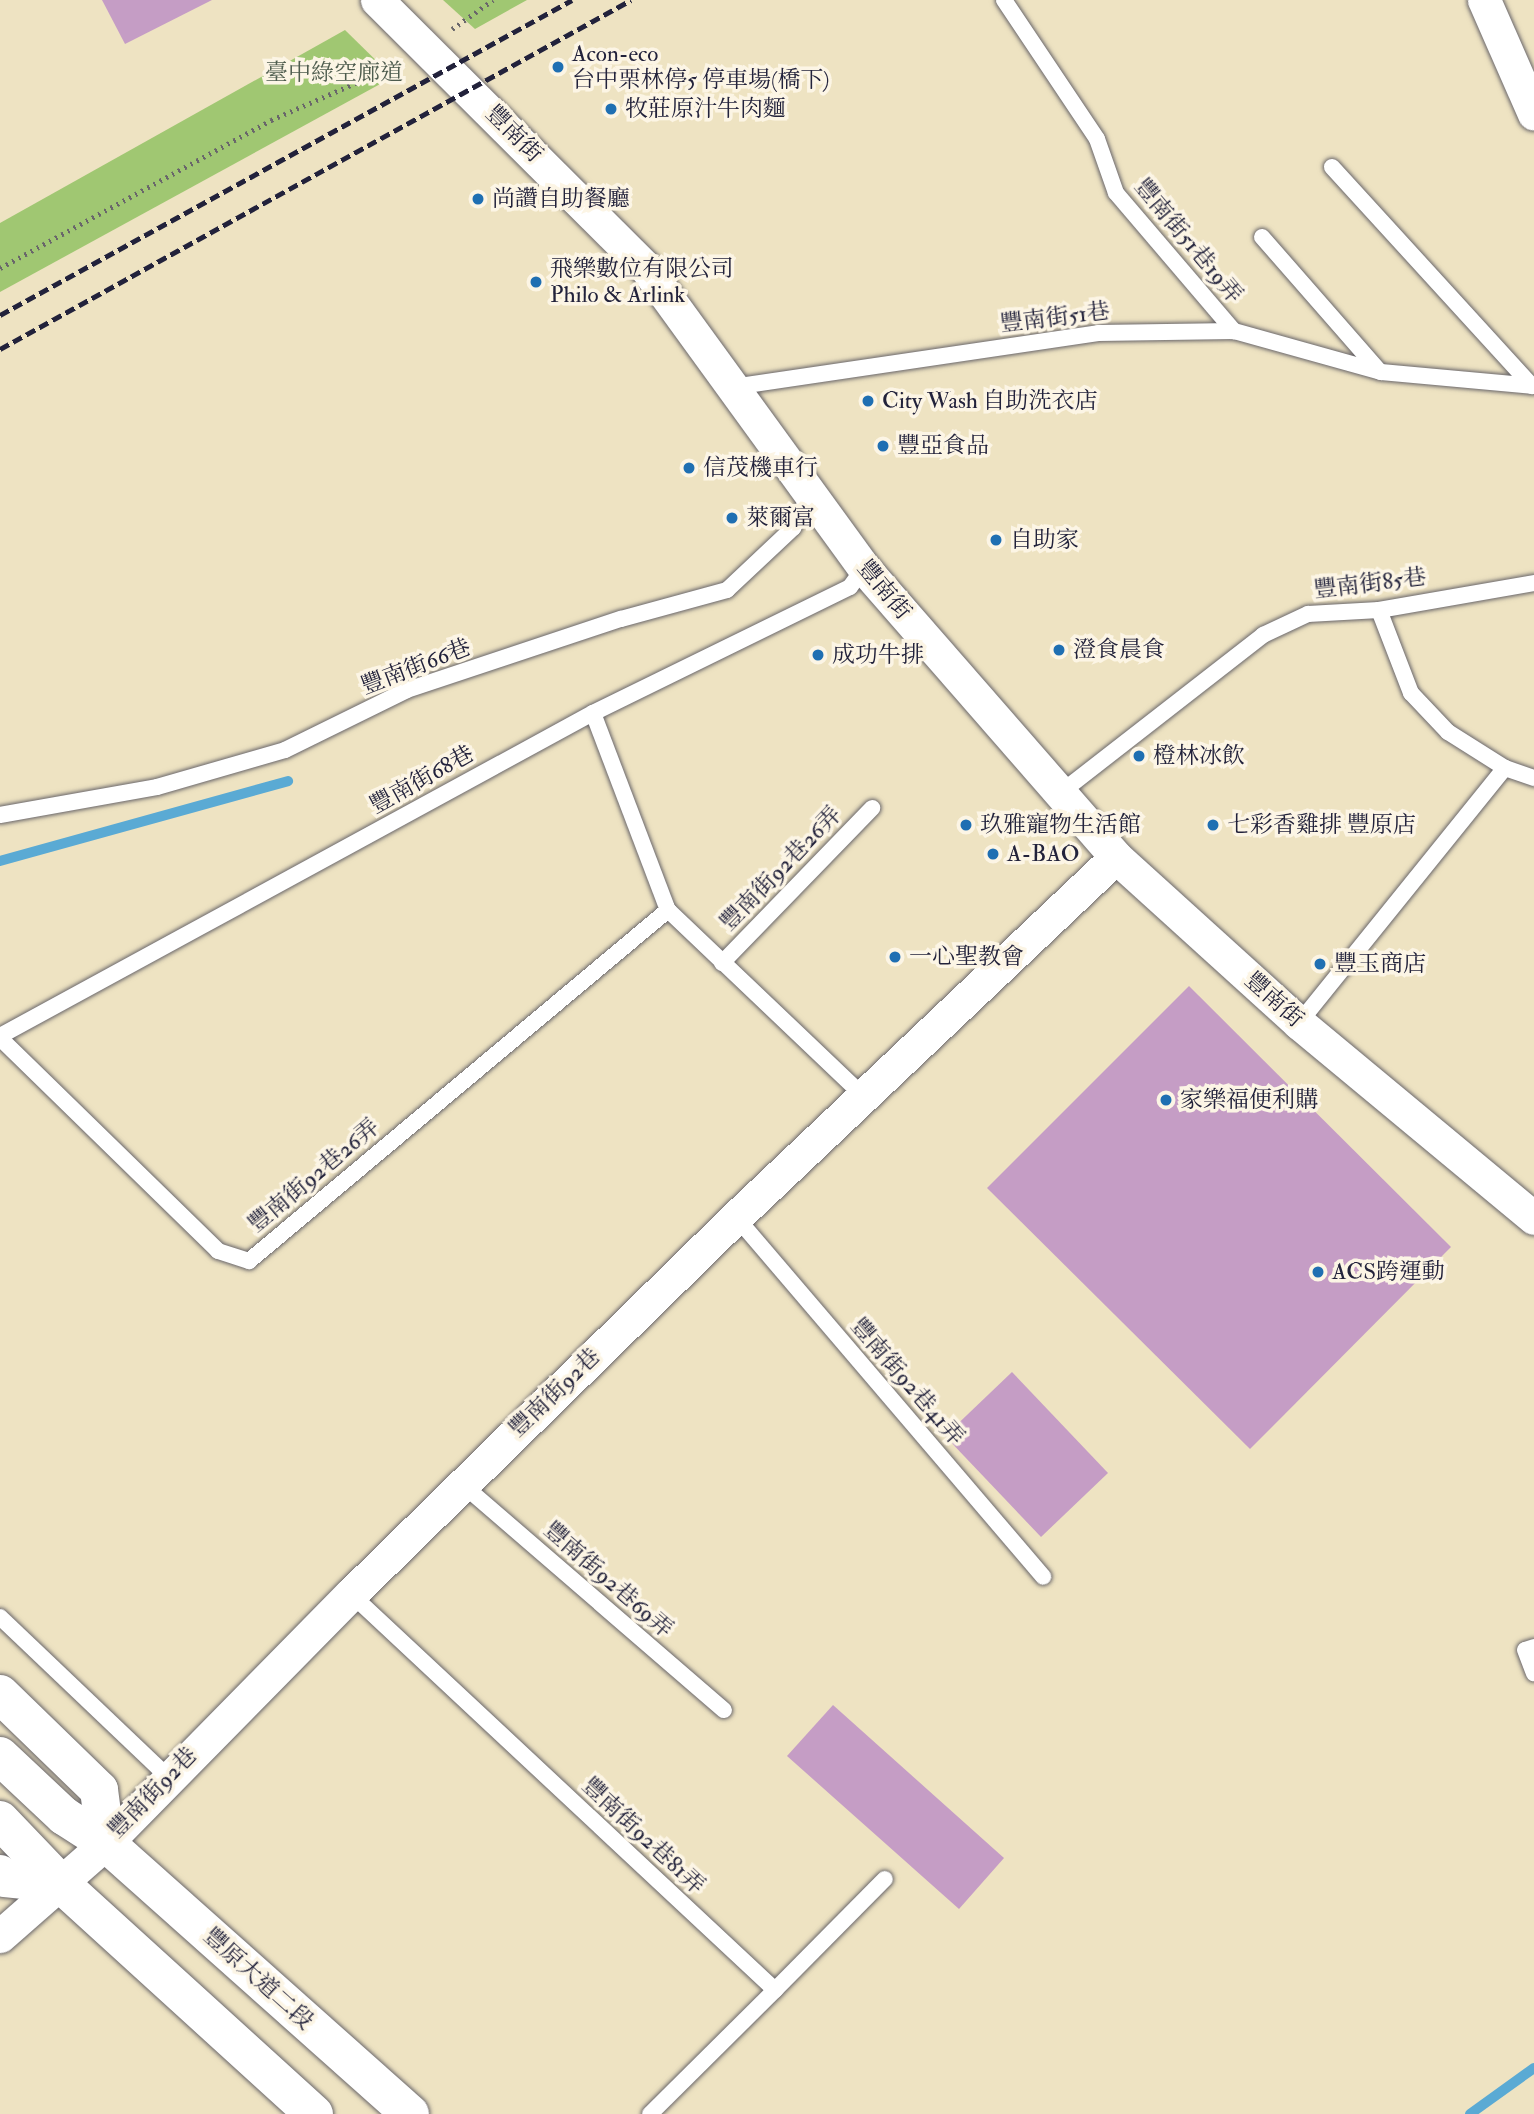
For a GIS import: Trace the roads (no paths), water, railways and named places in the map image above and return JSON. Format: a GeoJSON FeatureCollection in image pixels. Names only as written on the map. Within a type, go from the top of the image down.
{"type":"FeatureCollection","features":[{"type":"Feature","properties":{"kind":"street","name":"豐南街"},"geometry":{"type":"LineString","coordinates":[[376,0],[428,47],[646,268],[809,496],[864,568],[1116,857],[1299,1023],[1534,1218]]}},
{"type":"Feature","properties":{"kind":"street"},"geometry":{"type":"LineString","coordinates":[[1484,0],[1534,114]]}},
{"type":"Feature","properties":{"kind":"street","name":"豐南街92巷"},"geometry":{"type":"LineString","coordinates":[[0,1936],[106,1843],[168,1777],[462,1484],[862,1095],[1116,857]]}},
{"type":"Feature","properties":{"kind":"street"},"geometry":{"type":"LineString","coordinates":[[0,1694],[99,1790],[106,1843]]}},
{"type":"Feature","properties":{"kind":"street","name":"豐原大道二段"},"geometry":{"type":"LineString","coordinates":[[0,1756],[64,1816],[106,1843],[410,2114]]}},
{"type":"Feature","properties":{"kind":"street"},"geometry":{"type":"LineString","coordinates":[[0,1820],[61,1884],[314,2114]]}},
{"type":"Feature","properties":{"kind":"street"},"geometry":{"type":"LineString","coordinates":[[0,1874],[5,1878],[61,1884]]}},
{"type":"Feature","properties":{"kind":"lane","name":"豐南街51巷19弄"},"geometry":{"type":"LineString","coordinates":[[1004,0],[1097,139],[1115,193],[1234,331]]}},
{"type":"Feature","properties":{"kind":"lane","name":"豐南街51巷"},"geometry":{"type":"LineString","coordinates":[[1332,167],[1533,386]]}},
{"type":"Feature","properties":{"kind":"lane"},"geometry":{"type":"LineString","coordinates":[[1262,237],[1381,372]]}},
{"type":"Feature","properties":{"kind":"lane","name":"豐南街51巷"},"geometry":{"type":"LineString","coordinates":[[733,387],[1098,333],[1234,331],[1381,372],[1533,386]]}},
{"type":"Feature","properties":{"kind":"lane","name":"豐南街66巷"},"geometry":{"type":"LineString","coordinates":[[0,815],[157,787],[285,750],[407,690],[621,619],[727,590],[793,528],[809,496]]}},
{"type":"Feature","properties":{"kind":"lane","name":"豐南街68巷"},"geometry":{"type":"LineString","coordinates":[[0,1037],[593,713],[850,587],[864,568]]}},
{"type":"Feature","properties":{"kind":"lane","name":"豐南街85巷"},"geometry":{"type":"LineString","coordinates":[[1059,794],[1263,635],[1308,614],[1379,610],[1534,583]]}},
{"type":"Feature","properties":{"kind":"lane"},"geometry":{"type":"LineString","coordinates":[[1379,610],[1411,693],[1448,732],[1505,768],[1534,778]]}},
{"type":"Feature","properties":{"kind":"lane","name":"豐南街92巷26弄"},"geometry":{"type":"LineString","coordinates":[[593,713],[668,910],[862,1095]]}},
{"type":"Feature","properties":{"kind":"lane"},"geometry":{"type":"LineString","coordinates":[[1299,1023],[1505,768]]}},
{"type":"Feature","properties":{"kind":"lane","name":"豐南街92巷26弄"},"geometry":{"type":"LineString","coordinates":[[722,962],[872,808]]}},
{"type":"Feature","properties":{"kind":"lane","name":"豐南街92巷26弄"},"geometry":{"type":"LineString","coordinates":[[0,1037],[218,1251],[248,1261],[668,910]]}},
{"type":"Feature","properties":{"kind":"lane","name":"豐南街92巷41弄"},"geometry":{"type":"LineString","coordinates":[[736,1217],[1043,1577]]}},
{"type":"Feature","properties":{"kind":"lane","name":"豐南街92巷69弄"},"geometry":{"type":"LineString","coordinates":[[462,1484],[724,1710]]}},
{"type":"Feature","properties":{"kind":"lane","name":"豐南街92巷81弄"},"geometry":{"type":"LineString","coordinates":[[351,1594],[775,1990]]}},
{"type":"Feature","properties":{"kind":"lane"},"geometry":{"type":"LineString","coordinates":[[0,1617],[168,1777]]}},
{"type":"Feature","properties":{"kind":"lane"},"geometry":{"type":"LineString","coordinates":[[1534,1647],[1525,1650],[1534,1673]]}},
{"type":"Feature","properties":{"kind":"lane"},"geometry":{"type":"LineString","coordinates":[[650,2114],[885,1879]]}},
{"type":"Feature","properties":{"kind":"waterway"},"geometry":{"type":"LineString","coordinates":[[0,861],[288,781]]}},
{"type":"Feature","properties":{"kind":"waterway"},"geometry":{"type":"LineString","coordinates":[[1470,2114],[1534,2068]]}},
{"type":"Feature","properties":{"kind":"railway"},"geometry":{"type":"LineString","coordinates":[[0,315],[572,0]]}},
{"type":"Feature","properties":{"kind":"railway"},"geometry":{"type":"LineString","coordinates":[[0,349],[631,0]]}},
{"type":"Feature","properties":{"kind":"place","name":"Acon-eco 台中栗林停5 停車場(橋下)"},"geometry":{"type":"Point","coordinates":[558,67]}},
{"type":"Feature","properties":{"kind":"place","name":"牧莊原汁牛肉麵"},"geometry":{"type":"Point","coordinates":[611,109]}},
{"type":"Feature","properties":{"kind":"place","name":"尚讚自助餐廳"},"geometry":{"type":"Point","coordinates":[478,199]}},
{"type":"Feature","properties":{"kind":"place","name":"飛樂數位有限公司 Philo & Arlink"},"geometry":{"type":"Point","coordinates":[536,282]}},
{"type":"Feature","properties":{"kind":"place","name":"City Wash 自助洗衣店"},"geometry":{"type":"Point","coordinates":[868,401]}},
{"type":"Feature","properties":{"kind":"place","name":"豐亞食品"},"geometry":{"type":"Point","coordinates":[883,446]}},
{"type":"Feature","properties":{"kind":"place","name":"信茂機車行"},"geometry":{"type":"Point","coordinates":[689,468]}},
{"type":"Feature","properties":{"kind":"place","name":"萊爾富"},"geometry":{"type":"Point","coordinates":[732,518]}},
{"type":"Feature","properties":{"kind":"place","name":"自助家"},"geometry":{"type":"Point","coordinates":[996,540]}},
{"type":"Feature","properties":{"kind":"place","name":"澄食晨食"},"geometry":{"type":"Point","coordinates":[1059,650]}},
{"type":"Feature","properties":{"kind":"place","name":"成功牛排"},"geometry":{"type":"Point","coordinates":[818,655]}},
{"type":"Feature","properties":{"kind":"place","name":"橙林冰飲"},"geometry":{"type":"Point","coordinates":[1139,756]}},
{"type":"Feature","properties":{"kind":"place","name":"玖雅寵物生活館"},"geometry":{"type":"Point","coordinates":[966,825]}},
{"type":"Feature","properties":{"kind":"place","name":"七彩香雞排 豐原店"},"geometry":{"type":"Point","coordinates":[1213,825]}},
{"type":"Feature","properties":{"kind":"place","name":"A-BAO"},"geometry":{"type":"Point","coordinates":[993,854]}},
{"type":"Feature","properties":{"kind":"place","name":"一心聖教會"},"geometry":{"type":"Point","coordinates":[895,957]}},
{"type":"Feature","properties":{"kind":"place","name":"豐玉商店"},"geometry":{"type":"Point","coordinates":[1320,964]}},
{"type":"Feature","properties":{"kind":"place","name":"家樂福便利購"},"geometry":{"type":"Point","coordinates":[1166,1100]}},
{"type":"Feature","properties":{"kind":"place","name":"ACS跨運動"},"geometry":{"type":"Point","coordinates":[1318,1272]}},
{"type":"Feature","properties":{"kind":"park label","name":"臺中綠空廊道"},"geometry":{"type":"Point","coordinates":[334,73]}}]}
